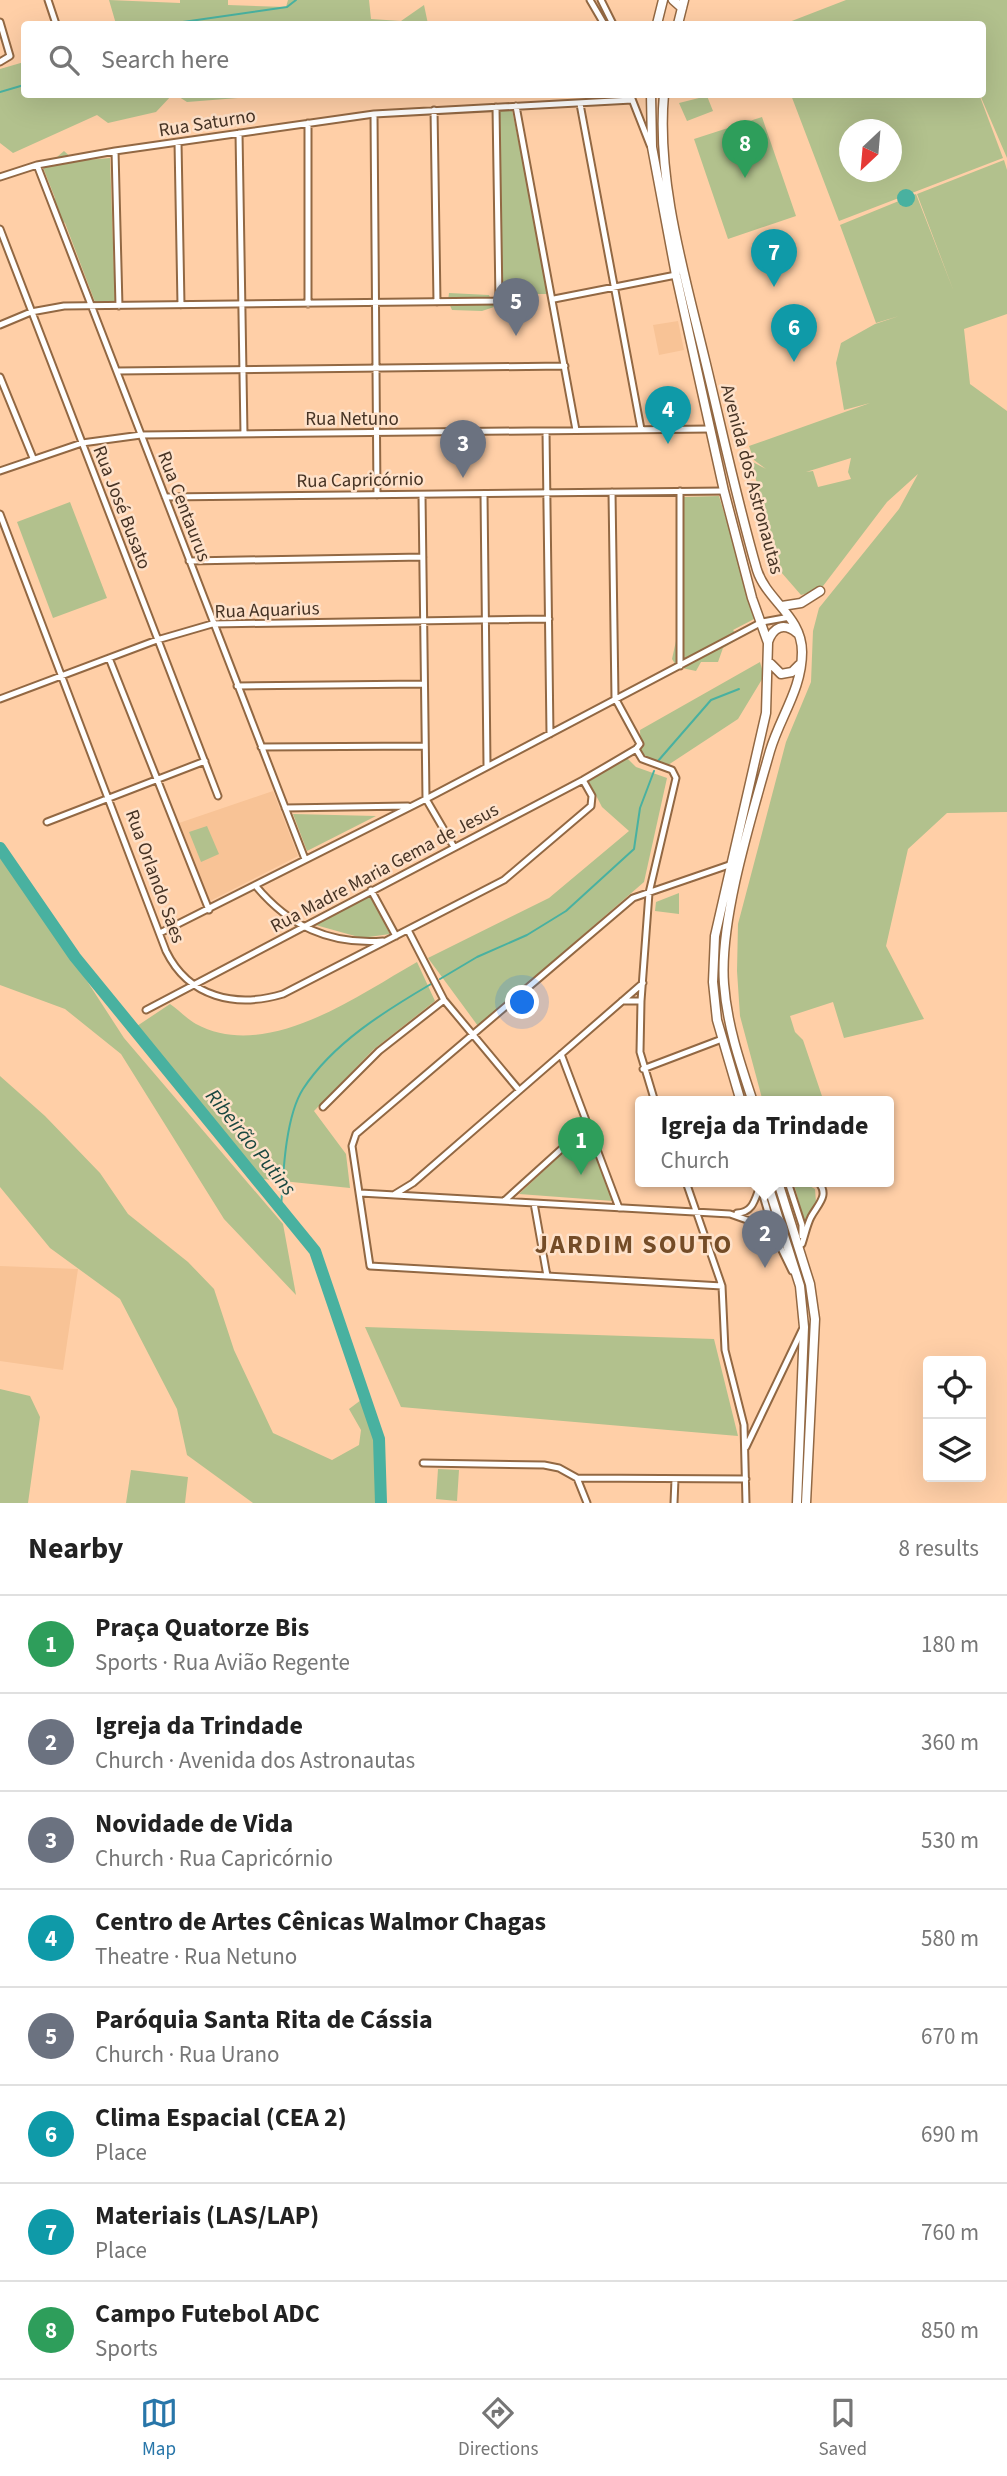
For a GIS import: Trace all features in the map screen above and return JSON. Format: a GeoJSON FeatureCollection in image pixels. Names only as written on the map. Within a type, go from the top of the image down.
{"type":"FeatureCollection","features":[{"type":"Feature","properties":{"kind":"main road"},"geometry":{"type":"LineString","coordinates":[[658,21],[663,0]]}},
{"type":"Feature","properties":{"kind":"main road"},"geometry":{"type":"LineString","coordinates":[[673,0],[683,4],[679,21]]}},
{"type":"Feature","properties":{"kind":"main road","name":"Avenida dos Astronautas"},"geometry":{"type":"LineString","coordinates":[[651,98],[652,147],[676,275],[724,491],[770,657],[766,713],[715,936],[713,982],[722,1039],[739,1096]]}},
{"type":"Feature","properties":{"kind":"main road","name":"Avenida dos Astronautas"},"geometry":{"type":"LineString","coordinates":[[664,98],[663,150],[685,274],[758,572],[790,617],[800,638],[800,664],[793,698],[771,748],[726,936],[724,981],[728,1018],[751,1096]]}},
{"type":"Feature","properties":{"kind":"main road"},"geometry":{"type":"LineString","coordinates":[[782,606],[801,603],[820,591]]}},
{"type":"Feature","properties":{"kind":"main road"},"geometry":{"type":"LineString","coordinates":[[768,643],[772,632],[785,626],[800,638]]}},
{"type":"Feature","properties":{"kind":"main road"},"geometry":{"type":"LineString","coordinates":[[770,657],[774,670],[781,674],[792,672],[800,664]]}},
{"type":"Feature","properties":{"kind":"main road"},"geometry":{"type":"LineString","coordinates":[[763,1187],[800,1286],[804,1326],[797,1503]]}},
{"type":"Feature","properties":{"kind":"main road"},"geometry":{"type":"LineString","coordinates":[[780,1187],[800,1245],[815,1319],[806,1503]]}},
{"type":"Feature","properties":{"kind":"street"},"geometry":{"type":"LineString","coordinates":[[48,0],[55,21]]}},
{"type":"Feature","properties":{"kind":"street"},"geometry":{"type":"LineString","coordinates":[[590,0],[602,21]]}},
{"type":"Feature","properties":{"kind":"street"},"geometry":{"type":"LineString","coordinates":[[601,0],[611,21]]}},
{"type":"Feature","properties":{"kind":"street"},"geometry":{"type":"LineString","coordinates":[[0,22],[10,56],[0,62]]}},
{"type":"Feature","properties":{"kind":"street"},"geometry":{"type":"LineString","coordinates":[[575,98],[641,429]]}},
{"type":"Feature","properties":{"kind":"street","name":"Rua Saturno"},"geometry":{"type":"LineString","coordinates":[[0,177],[37,164],[374,114],[577,104],[618,98]]}},
{"type":"Feature","properties":{"kind":"street"},"geometry":{"type":"LineString","coordinates":[[633,98],[652,147]]}},
{"type":"Feature","properties":{"kind":"street"},"geometry":{"type":"LineString","coordinates":[[516,106],[554,299],[576,430]]}},
{"type":"Feature","properties":{"kind":"street"},"geometry":{"type":"LineString","coordinates":[[0,325],[31,312],[90,306],[499,301],[496,107]]}},
{"type":"Feature","properties":{"kind":"street"},"geometry":{"type":"LineString","coordinates":[[434,110],[437,302]]}},
{"type":"Feature","properties":{"kind":"street"},"geometry":{"type":"LineString","coordinates":[[374,114],[377,495]]}},
{"type":"Feature","properties":{"kind":"street"},"geometry":{"type":"LineString","coordinates":[[308,123],[308,304]]}},
{"type":"Feature","properties":{"kind":"street"},"geometry":{"type":"LineString","coordinates":[[239,133],[244,434]]}},
{"type":"Feature","properties":{"kind":"street"},"geometry":{"type":"LineString","coordinates":[[178,142],[181,305]]}},
{"type":"Feature","properties":{"kind":"street"},"geometry":{"type":"LineString","coordinates":[[115,151],[119,306]]}},
{"type":"Feature","properties":{"kind":"street","name":"Rua Centaurus"},"geometry":{"type":"LineString","coordinates":[[37,164],[212,625],[305,859]]}},
{"type":"Feature","properties":{"kind":"street","name":"Rua José Busato"},"geometry":{"type":"LineString","coordinates":[[0,229],[218,796]]}},
{"type":"Feature","properties":{"kind":"street"},"geometry":{"type":"LineString","coordinates":[[554,299],[676,275]]}},
{"type":"Feature","properties":{"kind":"street"},"geometry":{"type":"LineString","coordinates":[[117,371],[565,366]]}},
{"type":"Feature","properties":{"kind":"street"},"geometry":{"type":"LineString","coordinates":[[0,377],[33,458]]}},
{"type":"Feature","properties":{"kind":"street","name":"Rua Netuno"},"geometry":{"type":"LineString","coordinates":[[0,471],[82,443],[141,435],[710,429]]}},
{"type":"Feature","properties":{"kind":"street"},"geometry":{"type":"LineString","coordinates":[[546,431],[550,734]]}},
{"type":"Feature","properties":{"kind":"street"},"geometry":{"type":"LineString","coordinates":[[680,491],[680,666]]}},
{"type":"Feature","properties":{"kind":"street","name":"Rua Capricórnio"},"geometry":{"type":"LineString","coordinates":[[165,497],[724,491]]}},
{"type":"Feature","properties":{"kind":"street"},"geometry":{"type":"LineString","coordinates":[[612,492],[615,698],[640,744],[636,749],[642,759],[672,770],[676,779],[649,893],[641,1001],[640,1052],[653,1096]]}},
{"type":"Feature","properties":{"kind":"street"},"geometry":{"type":"LineString","coordinates":[[484,494],[487,765]]}},
{"type":"Feature","properties":{"kind":"street"},"geometry":{"type":"LineString","coordinates":[[422,495],[426,799],[454,847]]}},
{"type":"Feature","properties":{"kind":"street","name":"Rua Orlando Saes"},"geometry":{"type":"LineString","coordinates":[[0,514],[171,961],[194,985],[235,1002],[260,1001],[283,994],[504,880],[582,815],[593,801],[583,780]]}},
{"type":"Feature","properties":{"kind":"street"},"geometry":{"type":"LineString","coordinates":[[189,561],[423,557]]}},
{"type":"Feature","properties":{"kind":"street"},"geometry":{"type":"LineString","coordinates":[[160,933],[413,806],[762,622],[790,617]]}},
{"type":"Feature","properties":{"kind":"street","name":"Rua Aquarius"},"geometry":{"type":"LineString","coordinates":[[0,699],[158,640],[212,625],[548,619]]}},
{"type":"Feature","properties":{"kind":"street"},"geometry":{"type":"LineString","coordinates":[[109,658],[209,909]]}},
{"type":"Feature","properties":{"kind":"street"},"geometry":{"type":"LineString","coordinates":[[237,686],[424,684]]}},
{"type":"Feature","properties":{"kind":"street"},"geometry":{"type":"LineString","coordinates":[[261,747],[424,746]]}},
{"type":"Feature","properties":{"kind":"street","name":"Rua Madre Maria Gema de Jesus"},"geometry":{"type":"LineString","coordinates":[[146,1010],[583,780],[636,749]]}},
{"type":"Feature","properties":{"kind":"street"},"geometry":{"type":"LineString","coordinates":[[47,822],[205,761]]}},
{"type":"Feature","properties":{"kind":"street"},"geometry":{"type":"LineString","coordinates":[[285,808],[413,806]]}},
{"type":"Feature","properties":{"kind":"street"},"geometry":{"type":"LineString","coordinates":[[387,807],[387,819]]}},
{"type":"Feature","properties":{"kind":"street"},"geometry":{"type":"LineString","coordinates":[[722,1286],[370,1266],[352,1139],[632,898],[732,864]]}},
{"type":"Feature","properties":{"kind":"street"},"geometry":{"type":"LineString","coordinates":[[255,885],[284,915],[321,936],[350,942],[386,941]]}},
{"type":"Feature","properties":{"kind":"street"},"geometry":{"type":"LineString","coordinates":[[371,890],[396,936]]}},
{"type":"Feature","properties":{"kind":"street"},"geometry":{"type":"LineString","coordinates":[[408,930],[444,1000],[519,1090]]}},
{"type":"Feature","properties":{"kind":"street"},"geometry":{"type":"LineString","coordinates":[[350,942],[352,959]]}},
{"type":"Feature","properties":{"kind":"street"},"geometry":{"type":"LineString","coordinates":[[393,1195],[413,1183],[643,983]]}},
{"type":"Feature","properties":{"kind":"street"},"geometry":{"type":"LineString","coordinates":[[619,1002],[629,999],[641,1001]]}},
{"type":"Feature","properties":{"kind":"street"},"geometry":{"type":"LineString","coordinates":[[323,1107],[379,1051],[444,1000]]}},
{"type":"Feature","properties":{"kind":"street"},"geometry":{"type":"LineString","coordinates":[[643,1069],[722,1039]]}},
{"type":"Feature","properties":{"kind":"street"},"geometry":{"type":"LineString","coordinates":[[561,1054],[619,1208]]}},
{"type":"Feature","properties":{"kind":"street"},"geometry":{"type":"LineString","coordinates":[[504,1201],[588,1125]]}},
{"type":"Feature","properties":{"kind":"street"},"geometry":{"type":"LineString","coordinates":[[413,1183],[417,1196]]}},
{"type":"Feature","properties":{"kind":"street"},"geometry":{"type":"LineString","coordinates":[[688,1187],[722,1286],[725,1350],[744,1425],[746,1503]]}},
{"type":"Feature","properties":{"kind":"street"},"geometry":{"type":"LineString","coordinates":[[730,1214],[748,1210],[760,1187]]}},
{"type":"Feature","properties":{"kind":"street"},"geometry":{"type":"LineString","coordinates":[[763,1187],[775,1236]]}},
{"type":"Feature","properties":{"kind":"street"},"geometry":{"type":"LineString","coordinates":[[790,1187],[802,1224],[800,1245]]}},
{"type":"Feature","properties":{"kind":"street"},"geometry":{"type":"LineString","coordinates":[[800,1245],[812,1216],[823,1200],[822,1187]]}},
{"type":"Feature","properties":{"kind":"street"},"geometry":{"type":"LineString","coordinates":[[360,1193],[730,1214],[764,1226],[784,1247],[800,1245]]}},
{"type":"Feature","properties":{"kind":"street"},"geometry":{"type":"LineString","coordinates":[[534,1203],[547,1276]]}},
{"type":"Feature","properties":{"kind":"street"},"geometry":{"type":"LineString","coordinates":[[745,1450],[804,1326]]}},
{"type":"Feature","properties":{"kind":"street"},"geometry":{"type":"LineString","coordinates":[[783,1374],[795,1359],[803,1368]]}},
{"type":"Feature","properties":{"kind":"street"},"geometry":{"type":"LineString","coordinates":[[423,1463],[544,1465],[559,1468],[577,1478],[746,1479]]}},
{"type":"Feature","properties":{"kind":"street"},"geometry":{"type":"LineString","coordinates":[[577,1478],[587,1503]]}},
{"type":"Feature","properties":{"kind":"street"},"geometry":{"type":"LineString","coordinates":[[674,1479],[674,1503]]}},
{"type":"Feature","properties":{"kind":"shaded area"},"geometry":{"type":"Polygon","coordinates":[[[678,321],[684,350],[659,355],[653,325],[678,321]]]}},
{"type":"Feature","properties":{"kind":"shaded area"},"geometry":{"type":"Polygon","coordinates":[[[273,791],[298,856],[210,901],[179,823],[273,791]]]}},
{"type":"Feature","properties":{"kind":"shaded area"},"geometry":{"type":"Polygon","coordinates":[[[0,1266],[78,1269],[63,1370],[0,1361],[0,1266]]]}},
{"type":"Feature","properties":{"kind":"green space"},"geometry":{"type":"Polygon","coordinates":[[[109,0],[180,3],[180,0],[228,0],[228,5],[286,7],[288,0],[369,0],[371,19],[401,21],[115,21],[109,0]]]}},
{"type":"Feature","properties":{"kind":"green space"},"geometry":{"type":"Polygon","coordinates":[[[846,0],[1007,0],[1007,158],[981,98],[986,98],[986,21],[792,21],[846,0]]]}},
{"type":"Feature","properties":{"kind":"green space"},"geometry":{"type":"Polygon","coordinates":[[[424,5],[427,21],[401,21],[424,5]]]}},
{"type":"Feature","properties":{"kind":"green space"},"geometry":{"type":"Polygon","coordinates":[[[21,63],[21,98],[169,98],[156,112],[108,123],[97,115],[13,153],[0,143],[0,69],[21,63]]]}},
{"type":"Feature","properties":{"kind":"green space"},"geometry":{"type":"Polygon","coordinates":[[[181,98],[238,98],[187,102],[181,98]]]}},
{"type":"Feature","properties":{"kind":"green space"},"geometry":{"type":"Polygon","coordinates":[[[708,98],[713,111],[687,121],[679,103],[708,98]]]}},
{"type":"Feature","properties":{"kind":"green space"},"geometry":{"type":"Polygon","coordinates":[[[792,98],[980,98],[1003,158],[839,221],[792,98]]]}},
{"type":"Feature","properties":{"kind":"green space"},"geometry":{"type":"Polygon","coordinates":[[[512,110],[550,294],[502,294],[498,111],[512,110]]]}},
{"type":"Feature","properties":{"kind":"green space"},"geometry":{"type":"Polygon","coordinates":[[[762,117],[796,216],[728,239],[694,139],[762,117]]]}},
{"type":"Feature","properties":{"kind":"green space"},"geometry":{"type":"Polygon","coordinates":[[[64,151],[75,161],[110,158],[115,301],[95,302],[65,223],[53,215],[50,205],[55,198],[42,165],[49,164],[64,151]]]}},
{"type":"Feature","properties":{"kind":"green space"},"geometry":{"type":"Polygon","coordinates":[[[1004,160],[1007,170],[1007,314],[964,329],[970,384],[1007,411],[1007,812],[947,813],[908,849],[886,946],[924,1019],[844,1038],[833,1002],[790,1016],[795,1032],[803,1040],[822,1096],[761,1096],[740,1016],[738,924],[786,742],[811,682],[813,631],[819,608],[899,509],[918,474],[887,502],[820,590],[801,595],[781,572],[751,461],[766,469],[754,460],[749,446],[870,403],[844,410],[836,363],[841,343],[875,324],[899,316],[876,323],[840,225],[916,194],[954,292],[917,194],[1004,160]],[[851,458],[806,472],[813,471],[818,487],[851,479],[848,472],[851,458]]]}},
{"type":"Feature","properties":{"kind":"green space"},"geometry":{"type":"Polygon","coordinates":[[[449,293],[489,295],[494,307],[482,311],[452,310],[448,301],[449,293]]]}},
{"type":"Feature","properties":{"kind":"green space"},"geometry":{"type":"Polygon","coordinates":[[[719,496],[756,618],[733,630],[740,638],[723,648],[718,662],[701,662],[696,671],[677,667],[672,659],[676,641],[684,639],[683,497],[719,496]]]}},
{"type":"Feature","properties":{"kind":"green space"},"geometry":{"type":"Polygon","coordinates":[[[70,502],[107,598],[53,618],[17,522],[70,502]]]}},
{"type":"Feature","properties":{"kind":"green space"},"geometry":{"type":"Polygon","coordinates":[[[760,662],[764,676],[738,719],[665,767],[641,755],[640,730],[760,662]]]}},
{"type":"Feature","properties":{"kind":"green space"},"geometry":{"type":"Polygon","coordinates":[[[627,758],[636,767],[667,778],[644,882],[478,1026],[428,958],[549,898],[629,831],[602,807],[588,780],[627,758]]]}},
{"type":"Feature","properties":{"kind":"green space"},"geometry":{"type":"Polygon","coordinates":[[[293,814],[376,816],[307,851],[293,814]]]}},
{"type":"Feature","properties":{"kind":"green space"},"geometry":{"type":"Polygon","coordinates":[[[207,826],[219,854],[201,862],[189,832],[207,826]]]}},
{"type":"Feature","properties":{"kind":"green space"},"geometry":{"type":"Polygon","coordinates":[[[0,847],[124,1038],[283,1224],[296,1295],[224,1219],[121,1054],[65,1009],[0,985],[0,847]]]}},
{"type":"Feature","properties":{"kind":"green space"},"geometry":{"type":"Polygon","coordinates":[[[679,893],[679,914],[655,911],[656,902],[679,893]]]}},
{"type":"Feature","properties":{"kind":"green space"},"geometry":{"type":"Polygon","coordinates":[[[369,895],[390,934],[362,938],[312,924],[369,895]]]}},
{"type":"Feature","properties":{"kind":"green space"},"geometry":{"type":"Polygon","coordinates":[[[417,962],[435,1001],[373,1050],[314,1111],[346,1154],[350,1188],[263,1179],[137,1026],[170,1004],[196,1024],[223,1034],[252,1035],[281,1030],[339,1007],[417,962]]]}},
{"type":"Feature","properties":{"kind":"green space"},"geometry":{"type":"Polygon","coordinates":[[[0,1076],[45,1116],[100,1173],[128,1214],[188,1262],[214,1289],[234,1350],[273,1433],[332,1460],[359,1445],[361,1430],[349,1409],[365,1397],[379,1439],[381,1503],[253,1503],[187,1455],[177,1409],[120,1299],[50,1248],[0,1187],[0,1076]]]}},
{"type":"Feature","properties":{"kind":"green space"},"geometry":{"type":"Polygon","coordinates":[[[587,1130],[613,1201],[519,1194],[587,1130]]]}},
{"type":"Feature","properties":{"kind":"green space"},"geometry":{"type":"Polygon","coordinates":[[[795,1187],[815,1189],[816,1202],[805,1224],[795,1187]]]}},
{"type":"Feature","properties":{"kind":"green space"},"geometry":{"type":"Polygon","coordinates":[[[365,1327],[714,1339],[738,1436],[401,1407],[365,1327]]]}},
{"type":"Feature","properties":{"kind":"green space"},"geometry":{"type":"Polygon","coordinates":[[[0,1389],[30,1396],[40,1417],[28,1503],[0,1503],[0,1389]]]}},
{"type":"Feature","properties":{"kind":"green space"},"geometry":{"type":"Polygon","coordinates":[[[438,1469],[459,1470],[457,1501],[436,1499],[438,1469]]]}},
{"type":"Feature","properties":{"kind":"green space"},"geometry":{"type":"Polygon","coordinates":[[[131,1470],[188,1477],[185,1503],[126,1503],[131,1470]]]}},
{"type":"Feature","properties":{"kind":"water"},"geometry":{"type":"Polygon","coordinates":[[[906,189],[912,192],[915,198],[912,204],[906,207],[900,204],[897,198],[900,192],[906,189]]]}},
{"type":"Feature","properties":{"kind":"waterway"},"geometry":{"type":"LineString","coordinates":[[190,21],[287,7],[296,0]]}},
{"type":"Feature","properties":{"kind":"waterway"},"geometry":{"type":"LineString","coordinates":[[0,92],[21,86]]}},
{"type":"Feature","properties":{"kind":"waterway"},"geometry":{"type":"LineString","coordinates":[[658,761],[711,700],[739,689]]}},
{"type":"Feature","properties":{"kind":"waterway"},"geometry":{"type":"LineString","coordinates":[[440,979],[477,957],[527,935],[566,911],[634,849],[640,808],[654,771]]}},
{"type":"Feature","properties":{"kind":"waterway","name":"Ribeirão Putins"},"geometry":{"type":"LineString","coordinates":[[0,848],[75,957],[315,1251],[379,1439],[381,1503]]}},
{"type":"Feature","properties":{"kind":"waterway"},"geometry":{"type":"LineString","coordinates":[[281,1209],[289,1131],[292,1115],[303,1089],[329,1057],[361,1029],[431,984]]}},
{"type":"Feature","properties":{"kind":"place","name":"Campo Futebol ADC"},"geometry":{"type":"Point","coordinates":[745,178]}},
{"type":"Feature","properties":{"kind":"place","name":"Materiais (LAS/LAP)"},"geometry":{"type":"Point","coordinates":[774,287]}},
{"type":"Feature","properties":{"kind":"place","name":"Paróquia Santa Rita de Cássia"},"geometry":{"type":"Point","coordinates":[516,336]}},
{"type":"Feature","properties":{"kind":"place","name":"Clima Espacial (CEA 2)"},"geometry":{"type":"Point","coordinates":[794,362]}},
{"type":"Feature","properties":{"kind":"place","name":"Centro de Artes Cênicas Walmor Chagas"},"geometry":{"type":"Point","coordinates":[668,444]}},
{"type":"Feature","properties":{"kind":"place","name":"Novidade de Vida"},"geometry":{"type":"Point","coordinates":[463,478]}},
{"type":"Feature","properties":{"kind":"place","name":"Praça Quatorze Bis"},"geometry":{"type":"Point","coordinates":[581,1175]}},
{"type":"Feature","properties":{"kind":"place","name":"Igreja da Trindade"},"geometry":{"type":"Point","coordinates":[765,1268]}},
{"type":"Feature","properties":{"kind":"district","name":"JARDIM SOUTO"},"geometry":{"type":"Point","coordinates":[634,1244]}}]}
